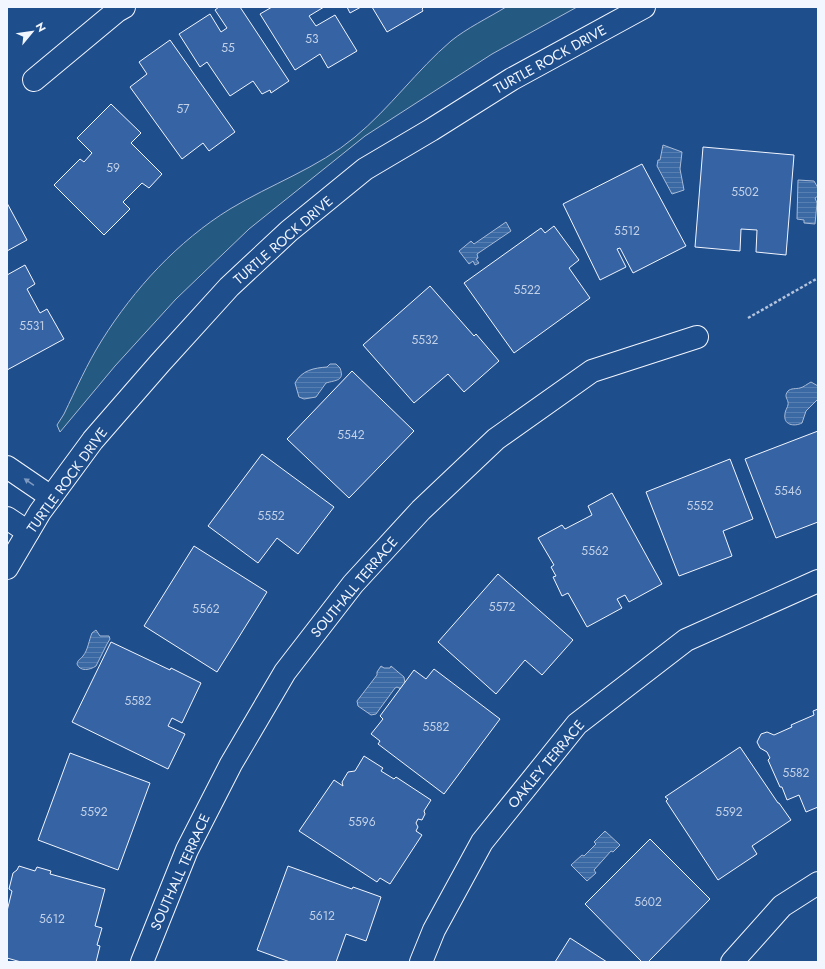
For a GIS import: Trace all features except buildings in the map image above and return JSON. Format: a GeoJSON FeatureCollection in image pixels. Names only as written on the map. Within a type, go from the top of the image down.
{"type":"FeatureCollection","features":[{"type":"Feature","properties":{"kind":"street","name":"TURTLE ROCK DRIVE"},"geometry":{"type":"LineString","coordinates":[[7,568],[40,512],[93,440],[229,287],[289,231],[365,170],[512,79],[644,7]]}},
{"type":"Feature","properties":{"kind":"street"},"geometry":{"type":"LineString","coordinates":[[34,80],[118,8]]}},
{"type":"Feature","properties":{"kind":"street","name":"SOUTHALL TERRACE"},"geometry":{"type":"LineString","coordinates":[[142,962],[186,850],[231,764],[284,672],[353,584],[421,510],[502,434],[592,371],[697,337]]}},
{"type":"Feature","properties":{"kind":"street"},"geometry":{"type":"LineString","coordinates":[[7,467],[51,497]]}},
{"type":"Feature","properties":{"kind":"street"},"geometry":{"type":"LineString","coordinates":[[7,518],[28,532]]}},
{"type":"Feature","properties":{"kind":"street","name":"OAKLEY TERRACE"},"geometry":{"type":"LineString","coordinates":[[421,962],[434,930],[482,842],[577,724],[686,640],[818,581]]}},
{"type":"Feature","properties":{"kind":"street"},"geometry":{"type":"LineString","coordinates":[[732,962],[782,906],[818,883]]}},
{"type":"Feature","properties":{"kind":"path"},"geometry":{"type":"LineString","coordinates":[[748,318],[818,278]]}},
{"type":"Feature","properties":{"kind":"shaded area"},"geometry":{"type":"Polygon","coordinates":[[[506,7],[577,7],[492,54],[365,136],[249,229],[176,299],[115,366],[60,432],[57,425],[102,340],[128,303],[158,267],[193,236],[230,209],[310,167],[341,148],[368,126],[451,41],[471,27],[506,7]]]}},
{"type":"Feature","properties":{"kind":"shaded area"},"geometry":{"type":"Polygon","coordinates":[[[663,145],[682,152],[680,169],[684,190],[672,194],[657,166],[658,160],[660,160],[663,145]]]}},
{"type":"Feature","properties":{"kind":"shaded area"},"geometry":{"type":"Polygon","coordinates":[[[798,180],[814,181],[818,188],[818,196],[815,198],[817,203],[815,224],[804,223],[804,220],[797,219],[798,180]]]}},
{"type":"Feature","properties":{"kind":"shaded area"},"geometry":{"type":"Polygon","coordinates":[[[506,222],[511,231],[477,254],[478,258],[476,259],[479,263],[475,265],[473,261],[469,264],[459,251],[471,241],[474,244],[506,222]]]}},
{"type":"Feature","properties":{"kind":"shaded area"},"geometry":{"type":"Polygon","coordinates":[[[330,364],[336,364],[340,368],[340,378],[326,383],[316,397],[304,399],[299,397],[295,383],[301,375],[309,370],[327,367],[330,364]]]}},
{"type":"Feature","properties":{"kind":"shaded area"},"geometry":{"type":"Polygon","coordinates":[[[811,382],[818,386],[818,399],[806,411],[802,423],[793,425],[787,423],[785,418],[785,412],[788,404],[786,394],[791,389],[801,388],[811,382]]]}},
{"type":"Feature","properties":{"kind":"shaded area"},"geometry":{"type":"Polygon","coordinates":[[[96,630],[100,636],[109,636],[110,639],[96,666],[88,669],[80,668],[78,667],[77,662],[86,651],[92,633],[96,630]]]}},
{"type":"Feature","properties":{"kind":"shaded area"},"geometry":{"type":"Polygon","coordinates":[[[381,666],[384,668],[390,668],[391,666],[404,677],[405,684],[401,689],[397,687],[395,688],[376,714],[371,715],[358,706],[357,701],[377,675],[377,672],[381,666]]]}},
{"type":"Feature","properties":{"kind":"shaded area"},"geometry":{"type":"Polygon","coordinates":[[[605,831],[620,845],[613,852],[611,851],[594,870],[596,873],[587,881],[571,865],[582,855],[584,856],[596,844],[594,842],[605,831]]]}}]}
